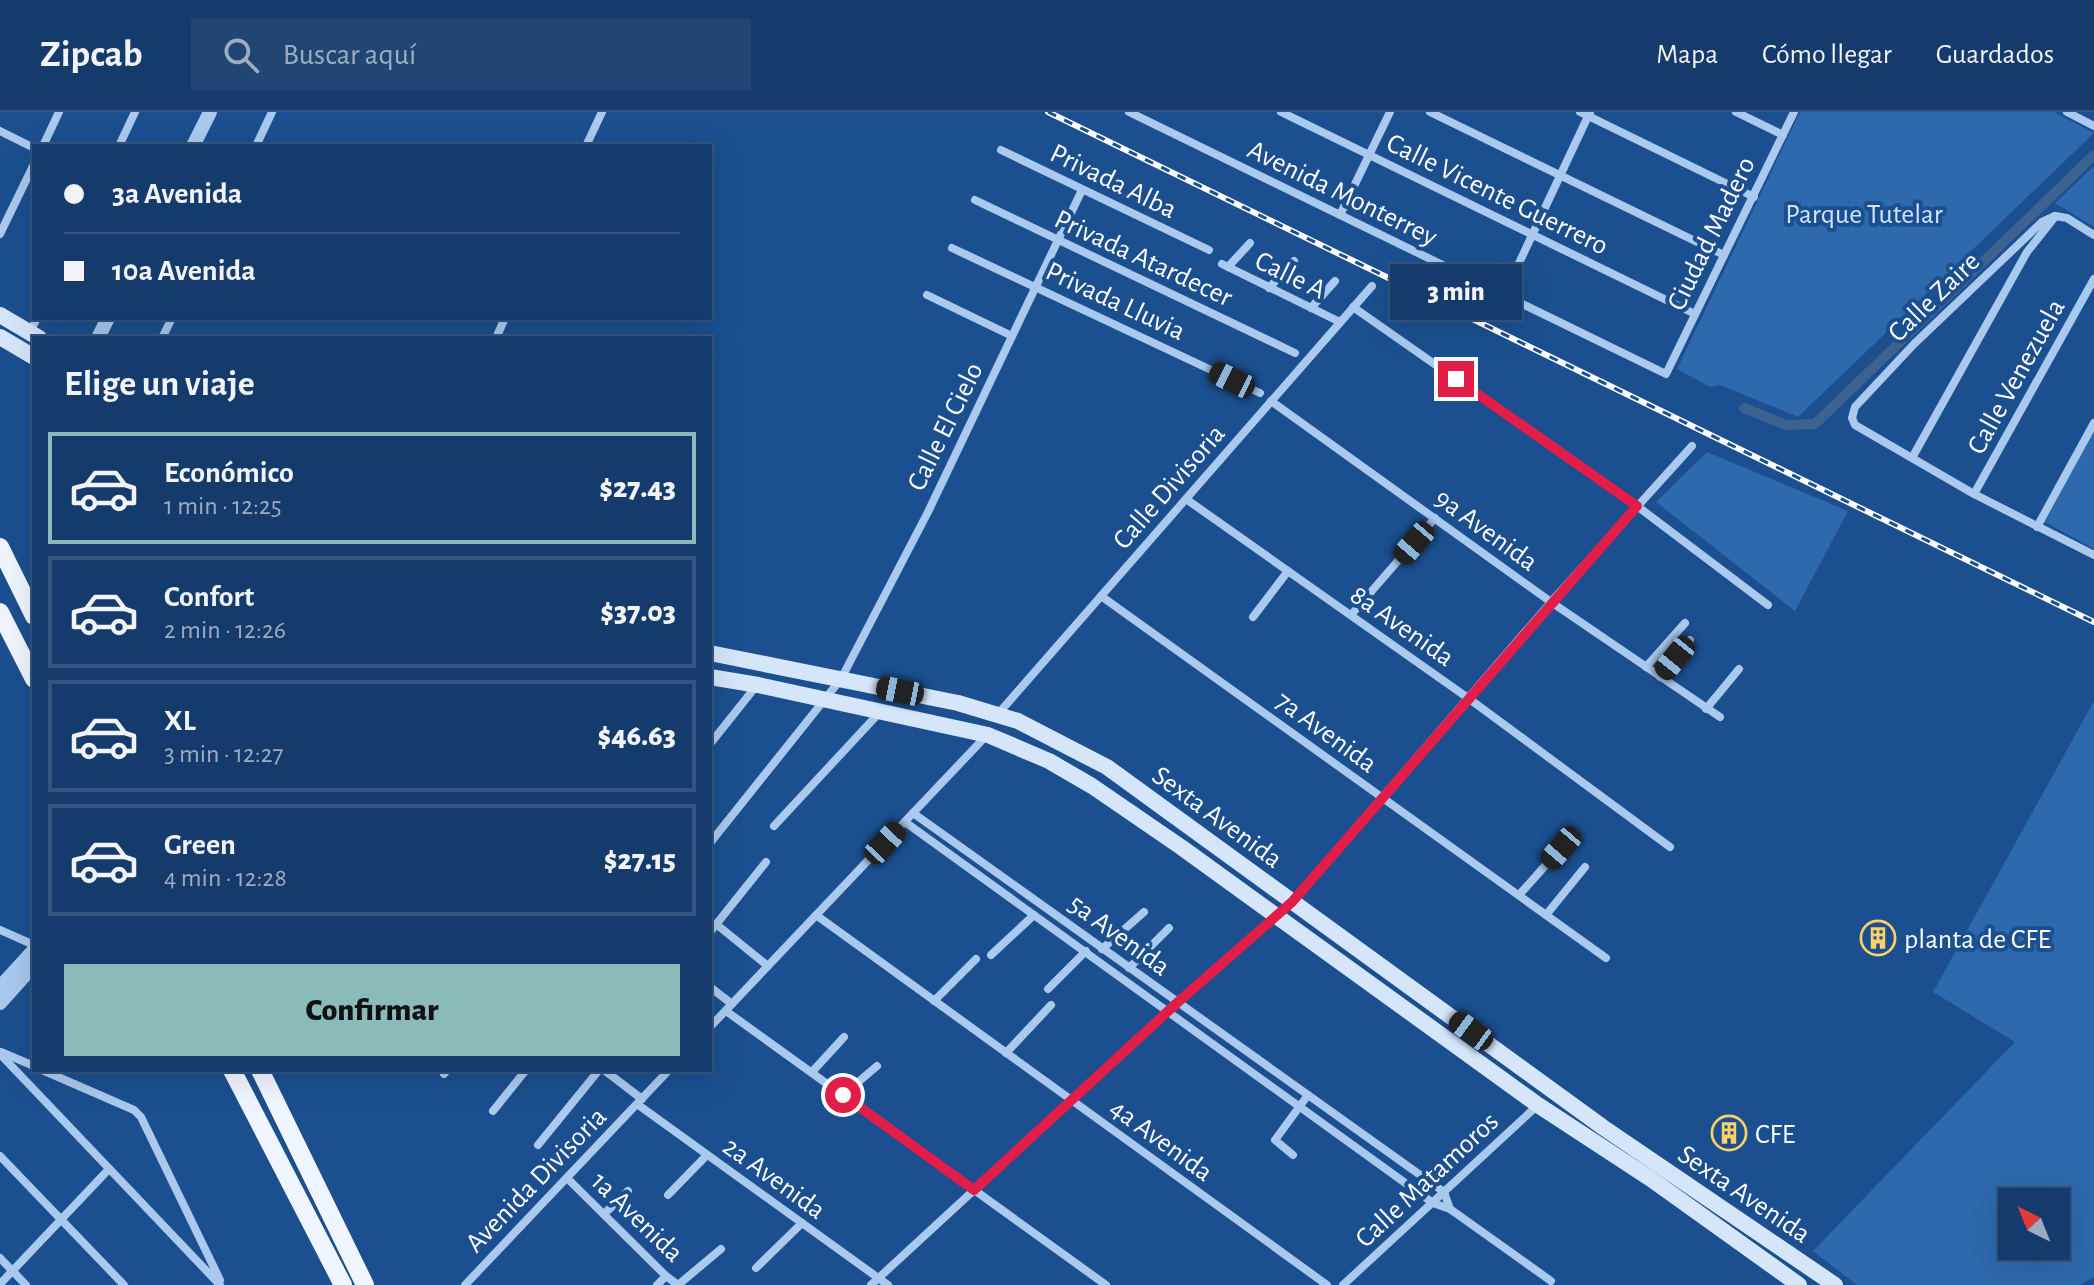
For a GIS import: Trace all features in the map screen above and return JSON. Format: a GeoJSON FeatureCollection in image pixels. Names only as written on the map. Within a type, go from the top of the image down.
{"type":"FeatureCollection","features":[{"type":"Feature","properties":{"kind":"main road"},"geometry":{"type":"LineString","coordinates":[[0,315],[35,329]]}},
{"type":"Feature","properties":{"kind":"main road"},"geometry":{"type":"LineString","coordinates":[[0,337],[32,356]]}},
{"type":"Feature","properties":{"kind":"main road"},"geometry":{"type":"LineString","coordinates":[[0,547],[32,612]]}},
{"type":"Feature","properties":{"kind":"main road"},"geometry":{"type":"LineString","coordinates":[[0,612],[32,675]]}},
{"type":"Feature","properties":{"kind":"main road","name":"Sexta Avenida"},"geometry":{"type":"LineString","coordinates":[[712,653],[958,703],[1018,721],[1107,767],[1610,1132],[1835,1285]]}},
{"type":"Feature","properties":{"kind":"main road","name":"Sexta Avenida"},"geometry":{"type":"LineString","coordinates":[[712,677],[988,735],[1049,761],[1092,786],[1538,1105],[1651,1179],[1799,1285]]}},
{"type":"Feature","properties":{"kind":"main road"},"geometry":{"type":"LineString","coordinates":[[233,1072],[343,1285]]}},
{"type":"Feature","properties":{"kind":"main road"},"geometry":{"type":"LineString","coordinates":[[261,1072],[365,1285]]}},
{"type":"Feature","properties":{"kind":"street"},"geometry":{"type":"LineString","coordinates":[[44,144],[59,112]]}},
{"type":"Feature","properties":{"kind":"street"},"geometry":{"type":"LineString","coordinates":[[120,144],[135,112]]}},
{"type":"Feature","properties":{"kind":"street"},"geometry":{"type":"LineString","coordinates":[[194,144],[210,112]]}},
{"type":"Feature","properties":{"kind":"street"},"geometry":{"type":"LineString","coordinates":[[257,144],[272,112]]}},
{"type":"Feature","properties":{"kind":"street"},"geometry":{"type":"LineString","coordinates":[[587,144],[602,112]]}},
{"type":"Feature","properties":{"kind":"street","name":"Avenida Monterrey"},"geometry":{"type":"LineString","coordinates":[[1129,112],[1666,374]]}},
{"type":"Feature","properties":{"kind":"street"},"geometry":{"type":"LineString","coordinates":[[1150,122],[1155,112]]}},
{"type":"Feature","properties":{"kind":"street","name":"Calle Vicente Guerrero"},"geometry":{"type":"LineString","coordinates":[[1281,112],[1695,314]]}},
{"type":"Feature","properties":{"kind":"street"},"geometry":{"type":"LineString","coordinates":[[1340,215],[1390,112]]}},
{"type":"Feature","properties":{"kind":"street"},"geometry":{"type":"LineString","coordinates":[[1430,112],[1724,255]]}},
{"type":"Feature","properties":{"kind":"street"},"geometry":{"type":"LineString","coordinates":[[1736,112],[1783,135]]}},
{"type":"Feature","properties":{"kind":"street","name":"Ciudad Madero"},"geometry":{"type":"LineString","coordinates":[[1666,374],[1794,112]]}},
{"type":"Feature","properties":{"kind":"street"},"geometry":{"type":"LineString","coordinates":[[2067,112],[2094,126]]}},
{"type":"Feature","properties":{"kind":"street"},"geometry":{"type":"LineString","coordinates":[[1504,295],[1561,175],[1586,113],[1754,197]]}},
{"type":"Feature","properties":{"kind":"street"},"geometry":{"type":"LineString","coordinates":[[0,131],[32,147]]}},
{"type":"Feature","properties":{"kind":"street","name":"Privada Alba"},"geometry":{"type":"LineString","coordinates":[[1001,150],[1209,250]]}},
{"type":"Feature","properties":{"kind":"street"},"geometry":{"type":"LineString","coordinates":[[0,234],[32,168]]}},
{"type":"Feature","properties":{"kind":"street","name":"Calle El Cielo"},"geometry":{"type":"LineString","coordinates":[[712,841],[841,679],[928,512],[1082,190]]}},
{"type":"Feature","properties":{"kind":"street","name":"Privada Atardecer"},"geometry":{"type":"LineString","coordinates":[[975,200],[1295,353]]}},
{"type":"Feature","properties":{"kind":"street"},"geometry":{"type":"LineString","coordinates":[[2094,235],[2067,218],[2055,216],[2027,252],[1912,458],[1974,494],[2094,555]]}},
{"type":"Feature","properties":{"kind":"street","name":"Calle Zaire"},"geometry":{"type":"LineString","coordinates":[[1912,458],[1855,425],[1852,418],[1855,407],[1914,344],[2042,222],[2055,216]]}},
{"type":"Feature","properties":{"kind":"street","name":"Calle A"},"geometry":{"type":"LineString","coordinates":[[1250,243],[1225,266],[1340,322]]}},
{"type":"Feature","properties":{"kind":"street","name":"Privada Lluvia"},"geometry":{"type":"LineString","coordinates":[[952,248],[1260,393]]}},
{"type":"Feature","properties":{"kind":"street"},"geometry":{"type":"LineString","coordinates":[[1269,288],[1294,261]]}},
{"type":"Feature","properties":{"kind":"street","name":"Calle Venezuela"},"geometry":{"type":"LineString","coordinates":[[1974,494],[2094,279]]}},
{"type":"Feature","properties":{"kind":"street"},"geometry":{"type":"LineString","coordinates":[[1311,308],[1335,281]]}},
{"type":"Feature","properties":{"kind":"street","name":"Calle Divisoria"},"geometry":{"type":"LineString","coordinates":[[997,715],[1372,286]]}},
{"type":"Feature","properties":{"kind":"street"},"geometry":{"type":"LineString","coordinates":[[927,295],[1012,336]]}},
{"type":"Feature","properties":{"kind":"street"},"geometry":{"type":"LineString","coordinates":[[1353,307],[1637,506],[1768,605]]}},
{"type":"Feature","properties":{"kind":"street","name":"9a Avenida"},"geometry":{"type":"LineString","coordinates":[[1271,401],[1551,602],[1720,717]]}},
{"type":"Feature","properties":{"kind":"street"},"geometry":{"type":"LineString","coordinates":[[2037,527],[2094,423]]}},
{"type":"Feature","properties":{"kind":"street"},"geometry":{"type":"LineString","coordinates":[[875,1282],[1168,1011],[1292,902],[1551,602],[1692,446]]}},
{"type":"Feature","properties":{"kind":"street","name":"8a Avenida"},"geometry":{"type":"LineString","coordinates":[[1186,499],[1468,698],[1670,847]]}},
{"type":"Feature","properties":{"kind":"street"},"geometry":{"type":"LineString","coordinates":[[1351,615],[1435,518]]}},
{"type":"Feature","properties":{"kind":"street"},"geometry":{"type":"LineString","coordinates":[[1253,617],[1288,571]]}},
{"type":"Feature","properties":{"kind":"street","name":"7a Avenida"},"geometry":{"type":"LineString","coordinates":[[1101,596],[1606,958]]}},
{"type":"Feature","properties":{"kind":"street"},"geometry":{"type":"LineString","coordinates":[[1646,667],[1685,623]]}},
{"type":"Feature","properties":{"kind":"street"},"geometry":{"type":"LineString","coordinates":[[1660,677],[1690,640]]}},
{"type":"Feature","properties":{"kind":"street"},"geometry":{"type":"LineString","coordinates":[[1706,709],[1739,669]]}},
{"type":"Feature","properties":{"kind":"street"},"geometry":{"type":"LineString","coordinates":[[712,742],[758,685]]}},
{"type":"Feature","properties":{"kind":"street"},"geometry":{"type":"LineString","coordinates":[[774,826],[880,712]]}},
{"type":"Feature","properties":{"kind":"street"},"geometry":{"type":"LineString","coordinates":[[712,1025],[988,735]]}},
{"type":"Feature","properties":{"kind":"street","name":"5a Avenida"},"geometry":{"type":"LineString","coordinates":[[913,813],[1444,1192]]}},
{"type":"Feature","properties":{"kind":"street","name":"5a Avenida"},"geometry":{"type":"LineString","coordinates":[[905,822],[1433,1203],[1450,1209],[1551,1281]]}},
{"type":"Feature","properties":{"kind":"street"},"geometry":{"type":"LineString","coordinates":[[1519,895],[1561,848]]}},
{"type":"Feature","properties":{"kind":"street"},"geometry":{"type":"LineString","coordinates":[[766,862],[713,928],[768,966]]}},
{"type":"Feature","properties":{"kind":"street"},"geometry":{"type":"LineString","coordinates":[[1546,915],[1585,867]]}},
{"type":"Feature","properties":{"kind":"street"},"geometry":{"type":"LineString","coordinates":[[998,888],[1006,879]]}},
{"type":"Feature","properties":{"kind":"street"},"geometry":{"type":"LineString","coordinates":[[991,955],[1050,911]]}},
{"type":"Feature","properties":{"kind":"street"},"geometry":{"type":"LineString","coordinates":[[1102,949],[1144,912]]}},
{"type":"Feature","properties":{"kind":"street","name":"4a Avenida"},"geometry":{"type":"LineString","coordinates":[[816,915],[1327,1285]]}},
{"type":"Feature","properties":{"kind":"street"},"geometry":{"type":"LineString","coordinates":[[1129,968],[1169,928]]}},
{"type":"Feature","properties":{"kind":"street"},"geometry":{"type":"LineString","coordinates":[[0,930],[32,947]]}},
{"type":"Feature","properties":{"kind":"street"},"geometry":{"type":"LineString","coordinates":[[0,987],[32,950]]}},
{"type":"Feature","properties":{"kind":"street"},"geometry":{"type":"LineString","coordinates":[[1048,989],[1086,951]]}},
{"type":"Feature","properties":{"kind":"street"},"geometry":{"type":"LineString","coordinates":[[934,1001],[976,959]]}},
{"type":"Feature","properties":{"kind":"street"},"geometry":{"type":"LineString","coordinates":[[0,1003],[32,967]]}},
{"type":"Feature","properties":{"kind":"street"},"geometry":{"type":"LineString","coordinates":[[712,989],[729,1007],[812,1072],[1106,1285]]}},
{"type":"Feature","properties":{"kind":"street"},"geometry":{"type":"LineString","coordinates":[[1006,1053],[1051,1005]]}},
{"type":"Feature","properties":{"kind":"street"},"geometry":{"type":"LineString","coordinates":[[812,1072],[844,1037]]}},
{"type":"Feature","properties":{"kind":"street"},"geometry":{"type":"LineString","coordinates":[[0,1053],[32,1065]]}},
{"type":"Feature","properties":{"kind":"street"},"geometry":{"type":"LineString","coordinates":[[0,1053],[221,1285]]}},
{"type":"Feature","properties":{"kind":"street"},"geometry":{"type":"LineString","coordinates":[[843,1095],[877,1066]]}},
{"type":"Feature","properties":{"kind":"street"},"geometry":{"type":"LineString","coordinates":[[47,1072],[134,1110],[141,1117],[221,1285]]}},
{"type":"Feature","properties":{"kind":"street"},"geometry":{"type":"LineString","coordinates":[[493,1111],[524,1072]]}},
{"type":"Feature","properties":{"kind":"street"},"geometry":{"type":"LineString","coordinates":[[538,1145],[600,1072]]}},
{"type":"Feature","properties":{"kind":"street","name":"2a Avenida"},"geometry":{"type":"LineString","coordinates":[[604,1072],[707,1155],[802,1223],[875,1282],[888,1285]]}},
{"type":"Feature","properties":{"kind":"street"},"geometry":{"type":"LineString","coordinates":[[639,1102],[667,1072]]}},
{"type":"Feature","properties":{"kind":"street"},"geometry":{"type":"LineString","coordinates":[[1293,1155],[1275,1140],[1308,1095]]}},
{"type":"Feature","properties":{"kind":"street","name":"Avenida Divisoria"},"geometry":{"type":"LineString","coordinates":[[472,1283],[639,1102]]}},
{"type":"Feature","properties":{"kind":"street","name":"Calle Matamoros"},"geometry":{"type":"LineString","coordinates":[[1343,1285],[1538,1105]]}},
{"type":"Feature","properties":{"kind":"street"},"geometry":{"type":"LineString","coordinates":[[668,1195],[707,1155]]}},
{"type":"Feature","properties":{"kind":"street"},"geometry":{"type":"LineString","coordinates":[[0,1156],[124,1285]]}},
{"type":"Feature","properties":{"kind":"street"},"geometry":{"type":"LineString","coordinates":[[2,1282],[109,1169]]}},
{"type":"Feature","properties":{"kind":"street","name":"1a Avenida"},"geometry":{"type":"LineString","coordinates":[[567,1178],[678,1285]]}},
{"type":"Feature","properties":{"kind":"street"},"geometry":{"type":"LineString","coordinates":[[604,1214],[628,1191]]}},
{"type":"Feature","properties":{"kind":"street"},"geometry":{"type":"LineString","coordinates":[[1444,1192],[1450,1209]]}},
{"type":"Feature","properties":{"kind":"street"},"geometry":{"type":"LineString","coordinates":[[756,1268],[802,1223]]}},
{"type":"Feature","properties":{"kind":"street"},"geometry":{"type":"LineString","coordinates":[[678,1285],[721,1249]]}},
{"type":"Feature","properties":{"kind":"street"},"geometry":{"type":"LineString","coordinates":[[0,1258],[26,1285]]}},
{"type":"Feature","properties":{"kind":"street"},"geometry":{"type":"LineString","coordinates":[[657,1285],[666,1276]]}},
{"type":"Feature","properties":{"kind":"green space","name":"Parque Tutelar"},"geometry":{"type":"Polygon","coordinates":[[[1800,112],[2054,112],[2094,133],[1798,417],[1720,385],[1710,387],[1677,369],[1800,112]]]}},
{"type":"Feature","properties":{"kind":"green space"},"geometry":{"type":"Polygon","coordinates":[[[2094,166],[2094,227],[2055,203],[2094,166]]]}},
{"type":"Feature","properties":{"kind":"green space"},"geometry":{"type":"Polygon","coordinates":[[[2094,430],[2094,549],[2045,522],[2094,430]]]}},
{"type":"Feature","properties":{"kind":"green space"},"geometry":{"type":"Polygon","coordinates":[[[1707,452],[1848,511],[1795,611],[1656,502],[1707,452]]]}},
{"type":"Feature","properties":{"kind":"green space"},"geometry":{"type":"Polygon","coordinates":[[[2094,701],[2094,1277],[2080,1285],[1857,1285],[1813,1251],[2015,1042],[1933,992],[2094,701]]]}},
{"type":"Feature","properties":{"kind":"waterway"},"geometry":{"type":"LineString","coordinates":[[1744,408],[1786,425],[1815,424],[2094,155]]}},
{"type":"Feature","properties":{"kind":"railway"},"geometry":{"type":"LineString","coordinates":[[1048,112],[2094,622]]}},
{"type":"Feature","properties":{"kind":"place","name":"planta de CFE"},"geometry":{"type":"Point","coordinates":[1878,938]}},
{"type":"Feature","properties":{"kind":"place","name":"CFE"},"geometry":{"type":"Point","coordinates":[1729,1133]}},
{"type":"Feature","properties":{"kind":"route"},"geometry":{"type":"LineString","coordinates":[[843,1095],[974,1190],[1178,1002],[1292,902],[1637,506],[1456,379]]}}]}
